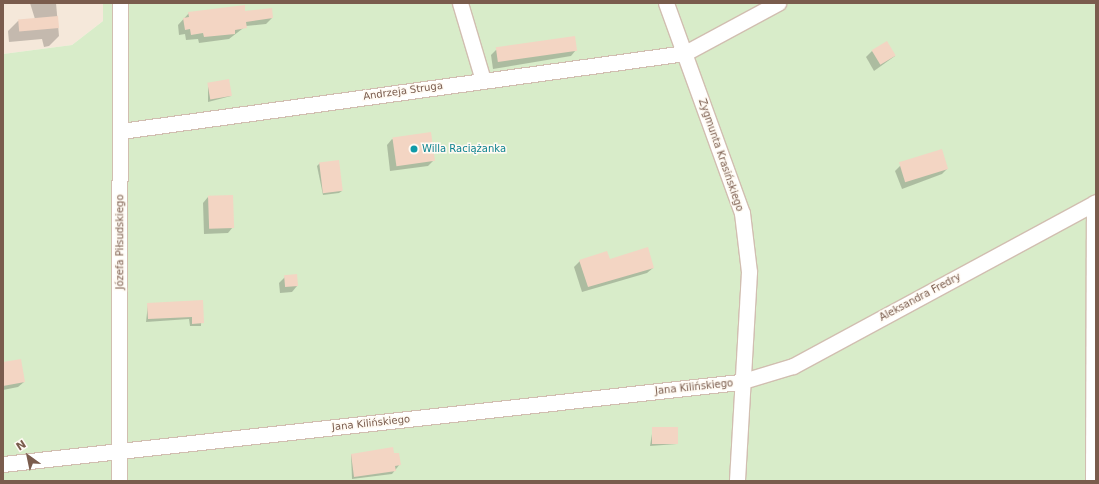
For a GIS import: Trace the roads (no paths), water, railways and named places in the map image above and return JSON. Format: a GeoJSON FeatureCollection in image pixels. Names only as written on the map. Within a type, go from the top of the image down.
{"type":"FeatureCollection","features":[{"type":"Feature","properties":{"kind":"street","name":"Józefa Piłsudskiego"},"geometry":{"type":"LineString","coordinates":[[119,481],[121,131],[120,3]]}},
{"type":"Feature","properties":{"kind":"street"},"geometry":{"type":"LineString","coordinates":[[460,3],[483,80]]}},
{"type":"Feature","properties":{"kind":"street","name":"Zygmunta Krasińskiego"},"geometry":{"type":"LineString","coordinates":[[666,3],[742,212],[749,272],[740,382],[737,481]]}},
{"type":"Feature","properties":{"kind":"street"},"geometry":{"type":"LineString","coordinates":[[685,53],[778,3]]}},
{"type":"Feature","properties":{"kind":"street","name":"Andrzeja Struga"},"geometry":{"type":"LineString","coordinates":[[121,131],[685,53]]}},
{"type":"Feature","properties":{"kind":"street"},"geometry":{"type":"LineString","coordinates":[[1093,481],[1095,203]]}},
{"type":"Feature","properties":{"kind":"street","name":"Aleksandra Fredry"},"geometry":{"type":"LineString","coordinates":[[740,382],[793,366],[1095,203]]}},
{"type":"Feature","properties":{"kind":"street","name":"Jana Kilińskiego"},"geometry":{"type":"LineString","coordinates":[[3,464],[740,382]]}},
{"type":"Feature","properties":{"kind":"place","name":"Willa Raciążanka"},"geometry":{"type":"Point","coordinates":[414,149]}}]}
